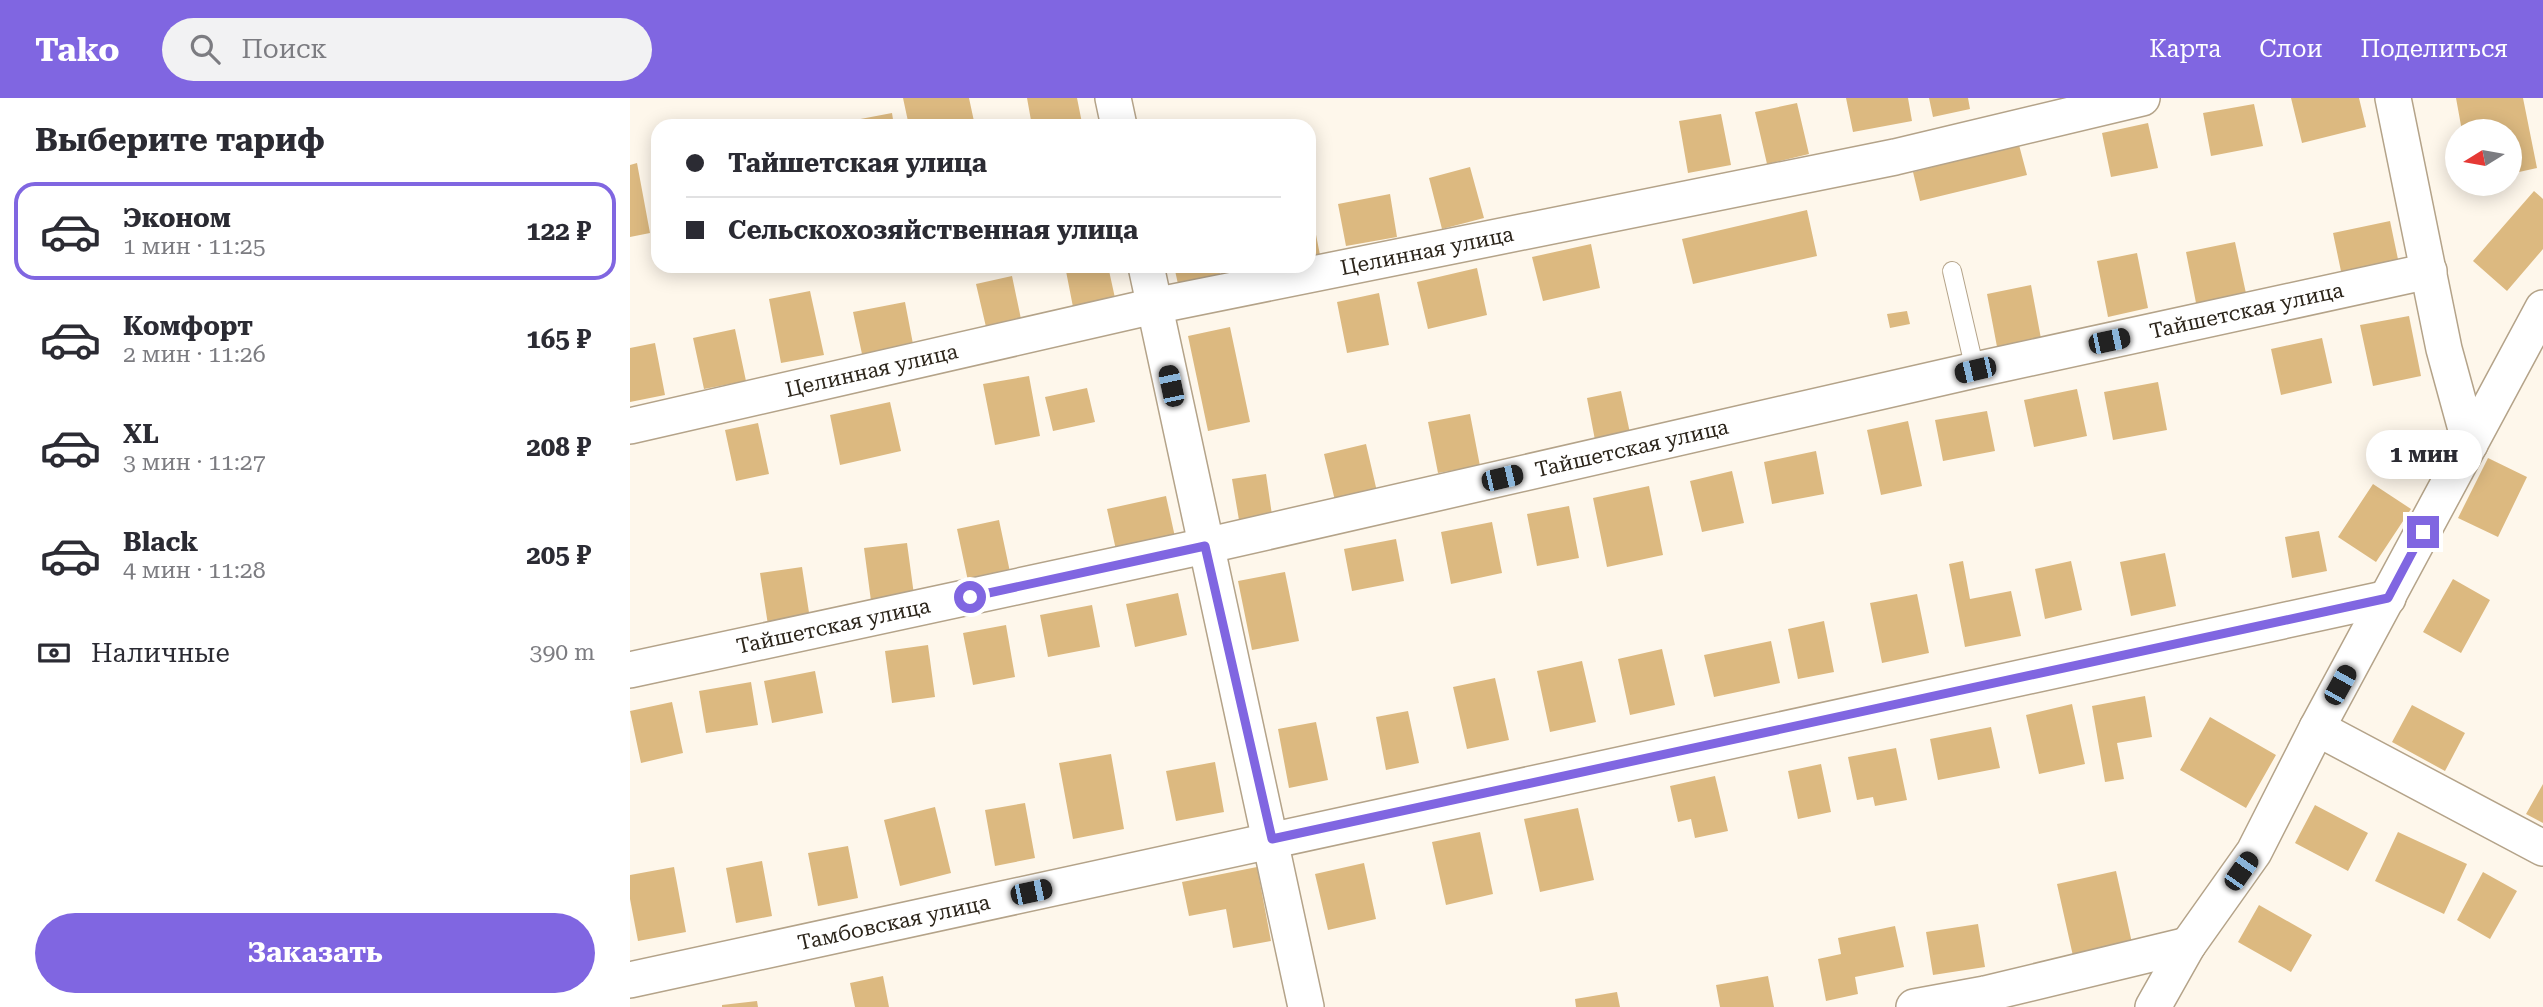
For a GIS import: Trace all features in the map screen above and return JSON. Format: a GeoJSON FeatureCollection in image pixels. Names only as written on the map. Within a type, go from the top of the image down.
{"type":"FeatureCollection","features":[{"type":"Feature","properties":{"kind":"street"},"geometry":{"type":"LineString","coordinates":[[1113,98],[1118,119]]}},
{"type":"Feature","properties":{"kind":"street","name":"Целинная улица"},"geometry":{"type":"LineString","coordinates":[[630,426],[1154,306],[1895,157],[2142,98]]}},
{"type":"Feature","properties":{"kind":"street"},"geometry":{"type":"LineString","coordinates":[[2393,98],[2444,349],[2470,444]]}},
{"type":"Feature","properties":{"kind":"street","name":"Тайшетская улица"},"geometry":{"type":"LineString","coordinates":[[630,670],[1205,546],[1975,370],[2429,271]]}},
{"type":"Feature","properties":{"kind":"street"},"geometry":{"type":"LineString","coordinates":[[1147,273],[1205,546],[1272,839],[1306,1007]]}},
{"type":"Feature","properties":{"kind":"street"},"geometry":{"type":"LineString","coordinates":[[2153,1007],[2188,945],[2254,852],[2316,728],[2543,308]]}},
{"type":"Feature","properties":{"kind":"street","name":"Тамбовская улица"},"geometry":{"type":"LineString","coordinates":[[630,980],[2388,598]]}},
{"type":"Feature","properties":{"kind":"street"},"geometry":{"type":"LineString","coordinates":[[2316,728],[2543,848]]}},
{"type":"Feature","properties":{"kind":"street"},"geometry":{"type":"LineString","coordinates":[[1914,1007],[1985,994],[2188,945]]}},
{"type":"Feature","properties":{"kind":"lane"},"geometry":{"type":"LineString","coordinates":[[1952,271],[1975,370]]}},
{"type":"Feature","properties":{"kind":"building"},"geometry":{"type":"Polygon","coordinates":[[[903,98],[969,98],[974,119],[908,119],[903,98]]]}},
{"type":"Feature","properties":{"kind":"building"},"geometry":{"type":"Polygon","coordinates":[[[1027,98],[1077,98],[1081,119],[1031,119],[1027,98]]]}},
{"type":"Feature","properties":{"kind":"building"},"geometry":{"type":"Polygon","coordinates":[[[1846,98],[1908,98],[1912,121],[1853,132],[1846,98]]]}},
{"type":"Feature","properties":{"kind":"building"},"geometry":{"type":"Polygon","coordinates":[[[1929,98],[1968,98],[1970,109],[1933,117],[1929,98]]]}},
{"type":"Feature","properties":{"kind":"building"},"geometry":{"type":"Polygon","coordinates":[[[2291,98],[2359,98],[2366,127],[2302,143],[2291,98]]]}},
{"type":"Feature","properties":{"kind":"building"},"geometry":{"type":"Polygon","coordinates":[[[2456,98],[2523,98],[2537,168],[2522,171],[2522,119],[2460,119],[2456,98]]]}},
{"type":"Feature","properties":{"kind":"building"},"geometry":{"type":"Polygon","coordinates":[[[1797,103],[1809,154],[1767,164],[1755,112],[1797,103]]]}},
{"type":"Feature","properties":{"kind":"building"},"geometry":{"type":"Polygon","coordinates":[[[2254,104],[2263,146],[2211,156],[2203,113],[2254,104]]]}},
{"type":"Feature","properties":{"kind":"building"},"geometry":{"type":"Polygon","coordinates":[[[892,113],[893,119],[860,119],[892,113]]]}},
{"type":"Feature","properties":{"kind":"building"},"geometry":{"type":"Polygon","coordinates":[[[1721,114],[1731,165],[1688,173],[1679,121],[1721,114]]]}},
{"type":"Feature","properties":{"kind":"building"},"geometry":{"type":"Polygon","coordinates":[[[2148,123],[2158,168],[2111,177],[2102,133],[2148,123]]]}},
{"type":"Feature","properties":{"kind":"building"},"geometry":{"type":"Polygon","coordinates":[[[2019,145],[2027,175],[1920,201],[1913,172],[2019,145]]]}},
{"type":"Feature","properties":{"kind":"building"},"geometry":{"type":"Polygon","coordinates":[[[637,163],[650,233],[630,237],[630,165],[637,163]]]}},
{"type":"Feature","properties":{"kind":"building"},"geometry":{"type":"Polygon","coordinates":[[[1470,167],[1484,218],[1442,229],[1429,178],[1470,167]]]}},
{"type":"Feature","properties":{"kind":"building"},"geometry":{"type":"Polygon","coordinates":[[[2534,191],[2543,199],[2543,249],[2507,291],[2473,261],[2534,191]]]}},
{"type":"Feature","properties":{"kind":"building"},"geometry":{"type":"Polygon","coordinates":[[[1390,194],[1397,237],[1346,246],[1338,204],[1390,194]]]}},
{"type":"Feature","properties":{"kind":"building"},"geometry":{"type":"Polygon","coordinates":[[[1807,210],[1817,256],[1693,284],[1682,239],[1807,210]]]}},
{"type":"Feature","properties":{"kind":"building"},"geometry":{"type":"Polygon","coordinates":[[[2390,221],[2399,264],[2342,276],[2333,233],[2390,221]]]}},
{"type":"Feature","properties":{"kind":"building"},"geometry":{"type":"Polygon","coordinates":[[[1316,235],[1320,255],[1316,255],[1316,235]]]}},
{"type":"Feature","properties":{"kind":"building"},"geometry":{"type":"Polygon","coordinates":[[[2235,242],[2247,298],[2197,308],[2186,252],[2235,242]]]}},
{"type":"Feature","properties":{"kind":"building"},"geometry":{"type":"Polygon","coordinates":[[[1591,244],[1600,288],[1543,301],[1532,257],[1591,244]]]}},
{"type":"Feature","properties":{"kind":"building"},"geometry":{"type":"Polygon","coordinates":[[[2137,253],[2148,308],[2108,317],[2097,261],[2137,253]]]}},
{"type":"Feature","properties":{"kind":"building"},"geometry":{"type":"Polygon","coordinates":[[[1477,268],[1487,315],[1428,329],[1417,282],[1477,268]]]}},
{"type":"Feature","properties":{"kind":"building"},"geometry":{"type":"Polygon","coordinates":[[[1066,273],[1110,273],[1115,298],[1073,307],[1066,273]]]}},
{"type":"Feature","properties":{"kind":"building"},"geometry":{"type":"Polygon","coordinates":[[[1176,273],[1220,273],[1220,274],[1178,284],[1176,273]]]}},
{"type":"Feature","properties":{"kind":"building"},"geometry":{"type":"Polygon","coordinates":[[[1012,276],[1021,319],[986,327],[976,284],[1012,276]]]}},
{"type":"Feature","properties":{"kind":"building"},"geometry":{"type":"Polygon","coordinates":[[[2031,285],[2042,344],[1998,352],[1987,294],[2031,285]]]}},
{"type":"Feature","properties":{"kind":"building"},"geometry":{"type":"Polygon","coordinates":[[[810,291],[824,355],[781,363],[769,299],[810,291]]]}},
{"type":"Feature","properties":{"kind":"building"},"geometry":{"type":"Polygon","coordinates":[[[1379,293],[1389,345],[1347,353],[1337,302],[1379,293]]]}},
{"type":"Feature","properties":{"kind":"building"},"geometry":{"type":"Polygon","coordinates":[[[905,302],[913,344],[862,354],[853,312],[905,302]]]}},
{"type":"Feature","properties":{"kind":"building"},"geometry":{"type":"Polygon","coordinates":[[[1907,311],[1910,324],[1890,328],[1887,314],[1907,311]]]}},
{"type":"Feature","properties":{"kind":"building"},"geometry":{"type":"Polygon","coordinates":[[[2409,316],[2421,376],[2373,386],[2360,325],[2409,316]]]}},
{"type":"Feature","properties":{"kind":"building"},"geometry":{"type":"Polygon","coordinates":[[[1230,327],[1250,422],[1208,431],[1188,336],[1230,327]]]}},
{"type":"Feature","properties":{"kind":"building"},"geometry":{"type":"Polygon","coordinates":[[[735,329],[746,381],[704,389],[693,338],[735,329]]]}},
{"type":"Feature","properties":{"kind":"building"},"geometry":{"type":"Polygon","coordinates":[[[2322,338],[2332,383],[2281,395],[2271,349],[2322,338]]]}},
{"type":"Feature","properties":{"kind":"building"},"geometry":{"type":"Polygon","coordinates":[[[655,343],[665,395],[630,402],[630,348],[655,343]]]}},
{"type":"Feature","properties":{"kind":"building"},"geometry":{"type":"Polygon","coordinates":[[[1029,376],[1040,436],[995,445],[983,384],[1029,376]]]}},
{"type":"Feature","properties":{"kind":"building"},"geometry":{"type":"Polygon","coordinates":[[[2158,382],[2167,430],[2113,440],[2104,392],[2158,382]]]}},
{"type":"Feature","properties":{"kind":"building"},"geometry":{"type":"Polygon","coordinates":[[[1087,388],[1095,422],[1053,431],[1045,397],[1087,388]]]}},
{"type":"Feature","properties":{"kind":"building"},"geometry":{"type":"Polygon","coordinates":[[[2077,389],[2087,436],[2034,447],[2024,400],[2077,389]]]}},
{"type":"Feature","properties":{"kind":"building"},"geometry":{"type":"Polygon","coordinates":[[[1621,391],[1630,433],[1595,440],[1587,398],[1621,391]]]}},
{"type":"Feature","properties":{"kind":"building"},"geometry":{"type":"Polygon","coordinates":[[[890,402],[901,451],[840,465],[830,415],[890,402]]]}},
{"type":"Feature","properties":{"kind":"building"},"geometry":{"type":"Polygon","coordinates":[[[1987,411],[1995,451],[1943,461],[1935,420],[1987,411]]]}},
{"type":"Feature","properties":{"kind":"building"},"geometry":{"type":"Polygon","coordinates":[[[1470,414],[1480,466],[1438,473],[1428,422],[1470,414]]]}},
{"type":"Feature","properties":{"kind":"building"},"geometry":{"type":"Polygon","coordinates":[[[1908,421],[1922,486],[1881,495],[1867,430],[1908,421]]]}},
{"type":"Feature","properties":{"kind":"building"},"geometry":{"type":"Polygon","coordinates":[[[758,423],[769,474],[736,481],[725,430],[758,423]]]}},
{"type":"Feature","properties":{"kind":"building"},"geometry":{"type":"Polygon","coordinates":[[[1366,444],[1378,496],[1336,505],[1324,454],[1366,444]]]}},
{"type":"Feature","properties":{"kind":"building"},"geometry":{"type":"Polygon","coordinates":[[[1816,451],[1824,494],[1772,504],[1764,462],[1816,451]]]}},
{"type":"Feature","properties":{"kind":"building"},"geometry":{"type":"Polygon","coordinates":[[[2488,458],[2527,477],[2498,537],[2458,518],[2488,458]]]}},
{"type":"Feature","properties":{"kind":"building"},"geometry":{"type":"Polygon","coordinates":[[[1732,471],[1744,523],[1702,532],[1690,481],[1732,471]]]}},
{"type":"Feature","properties":{"kind":"building"},"geometry":{"type":"Polygon","coordinates":[[[1266,474],[1272,515],[1239,520],[1232,479],[1266,474]]]}},
{"type":"Feature","properties":{"kind":"building"},"geometry":{"type":"Polygon","coordinates":[[[2373,484],[2411,509],[2376,562],[2338,537],[2373,484]]]}},
{"type":"Feature","properties":{"kind":"building"},"geometry":{"type":"Polygon","coordinates":[[[1649,486],[1663,555],[1607,567],[1593,498],[1649,486]]]}},
{"type":"Feature","properties":{"kind":"building"},"geometry":{"type":"Polygon","coordinates":[[[1166,496],[1175,537],[1116,550],[1107,509],[1166,496]]]}},
{"type":"Feature","properties":{"kind":"building"},"geometry":{"type":"Polygon","coordinates":[[[1569,506],[1579,558],[1537,566],[1527,514],[1569,506]]]}},
{"type":"Feature","properties":{"kind":"building"},"geometry":{"type":"Polygon","coordinates":[[[999,520],[1010,572],[968,581],[957,529],[999,520]]]}},
{"type":"Feature","properties":{"kind":"building"},"geometry":{"type":"Polygon","coordinates":[[[1492,522],[1502,573],[1451,584],[1441,532],[1492,522]]]}},
{"type":"Feature","properties":{"kind":"building"},"geometry":{"type":"Polygon","coordinates":[[[2319,531],[2327,571],[2292,578],[2285,537],[2319,531]]]}},
{"type":"Feature","properties":{"kind":"building"},"geometry":{"type":"Polygon","coordinates":[[[1396,539],[1404,581],[1352,591],[1344,549],[1396,539]]]}},
{"type":"Feature","properties":{"kind":"building"},"geometry":{"type":"Polygon","coordinates":[[[907,543],[914,595],[871,601],[864,548],[907,543]]]}},
{"type":"Feature","properties":{"kind":"building"},"geometry":{"type":"Polygon","coordinates":[[[2165,553],[2176,606],[2131,616],[2120,562],[2165,553]]]}},
{"type":"Feature","properties":{"kind":"building"},"geometry":{"type":"Polygon","coordinates":[[[1963,561],[1970,599],[2011,591],[2021,636],[1965,647],[1949,564],[1963,561]]]}},
{"type":"Feature","properties":{"kind":"building"},"geometry":{"type":"Polygon","coordinates":[[[2071,561],[2082,610],[2045,619],[2035,569],[2071,561]]]}},
{"type":"Feature","properties":{"kind":"building"},"geometry":{"type":"Polygon","coordinates":[[[802,567],[810,619],[768,625],[760,573],[802,567]]]}},
{"type":"Feature","properties":{"kind":"building"},"geometry":{"type":"Polygon","coordinates":[[[1285,572],[1299,641],[1252,650],[1238,581],[1285,572]]]}},
{"type":"Feature","properties":{"kind":"building"},"geometry":{"type":"Polygon","coordinates":[[[2453,579],[2490,600],[2461,653],[2423,632],[2453,579]]]}},
{"type":"Feature","properties":{"kind":"building"},"geometry":{"type":"Polygon","coordinates":[[[1178,593],[1187,635],[1135,647],[1126,604],[1178,593]]]}},
{"type":"Feature","properties":{"kind":"building"},"geometry":{"type":"Polygon","coordinates":[[[1917,594],[1929,653],[1882,663],[1870,603],[1917,594]]]}},
{"type":"Feature","properties":{"kind":"building"},"geometry":{"type":"Polygon","coordinates":[[[1092,605],[1100,647],[1048,657],[1040,615],[1092,605]]]}},
{"type":"Feature","properties":{"kind":"building"},"geometry":{"type":"Polygon","coordinates":[[[1824,621],[1834,672],[1798,679],[1788,629],[1824,621]]]}},
{"type":"Feature","properties":{"kind":"building"},"geometry":{"type":"Polygon","coordinates":[[[1006,625],[1015,677],[973,685],[963,633],[1006,625]]]}},
{"type":"Feature","properties":{"kind":"building"},"geometry":{"type":"Polygon","coordinates":[[[1771,641],[1780,683],[1714,697],[1704,655],[1771,641]]]}},
{"type":"Feature","properties":{"kind":"building"},"geometry":{"type":"Polygon","coordinates":[[[928,645],[935,697],[892,703],[885,651],[928,645]]]}},
{"type":"Feature","properties":{"kind":"building"},"geometry":{"type":"Polygon","coordinates":[[[1662,649],[1675,705],[1630,715],[1618,659],[1662,649]]]}},
{"type":"Feature","properties":{"kind":"building"},"geometry":{"type":"Polygon","coordinates":[[[1582,661],[1596,722],[1550,732],[1537,671],[1582,661]]]}},
{"type":"Feature","properties":{"kind":"building"},"geometry":{"type":"Polygon","coordinates":[[[815,671],[823,713],[772,723],[764,681],[815,671]]]}},
{"type":"Feature","properties":{"kind":"building"},"geometry":{"type":"Polygon","coordinates":[[[1495,678],[1509,740],[1467,749],[1453,687],[1495,678]]]}},
{"type":"Feature","properties":{"kind":"building"},"geometry":{"type":"Polygon","coordinates":[[[751,682],[758,725],[706,733],[699,691],[751,682]]]}},
{"type":"Feature","properties":{"kind":"building"},"geometry":{"type":"Polygon","coordinates":[[[2145,696],[2152,737],[2117,743],[2124,779],[2105,782],[2092,706],[2145,696]]]}},
{"type":"Feature","properties":{"kind":"building"},"geometry":{"type":"Polygon","coordinates":[[[672,702],[683,753],[641,763],[630,711],[672,702]]]}},
{"type":"Feature","properties":{"kind":"building"},"geometry":{"type":"Polygon","coordinates":[[[2072,704],[2085,764],[2039,774],[2026,715],[2072,704]]]}},
{"type":"Feature","properties":{"kind":"building"},"geometry":{"type":"Polygon","coordinates":[[[2412,705],[2465,733],[2445,771],[2392,742],[2412,705]]]}},
{"type":"Feature","properties":{"kind":"building"},"geometry":{"type":"Polygon","coordinates":[[[1408,711],[1419,763],[1386,770],[1376,717],[1408,711]]]}},
{"type":"Feature","properties":{"kind":"building"},"geometry":{"type":"Polygon","coordinates":[[[2210,717],[2276,755],[2246,808],[2180,770],[2210,717]]]}},
{"type":"Feature","properties":{"kind":"building"},"geometry":{"type":"Polygon","coordinates":[[[1316,722],[1328,780],[1289,788],[1278,729],[1316,722]]]}},
{"type":"Feature","properties":{"kind":"building"},"geometry":{"type":"Polygon","coordinates":[[[1991,727],[2000,768],[1938,780],[1930,739],[1991,727]]]}},
{"type":"Feature","properties":{"kind":"building"},"geometry":{"type":"Polygon","coordinates":[[[1896,748],[1907,800],[1875,806],[1873,797],[1857,800],[1848,757],[1896,748]]]}},
{"type":"Feature","properties":{"kind":"building"},"geometry":{"type":"Polygon","coordinates":[[[1111,754],[1124,829],[1073,839],[1059,763],[1111,754]]]}},
{"type":"Feature","properties":{"kind":"building"},"geometry":{"type":"Polygon","coordinates":[[[1215,762],[1224,812],[1176,821],[1166,771],[1215,762]]]}},
{"type":"Feature","properties":{"kind":"building"},"geometry":{"type":"Polygon","coordinates":[[[1821,764],[1831,812],[1798,819],[1788,771],[1821,764]]]}},
{"type":"Feature","properties":{"kind":"building"},"geometry":{"type":"Polygon","coordinates":[[[1715,776],[1728,831],[1695,838],[1691,819],[1678,822],[1670,786],[1715,776]]]}},
{"type":"Feature","properties":{"kind":"building"},"geometry":{"type":"Polygon","coordinates":[[[2543,784],[2543,823],[2526,814],[2543,784]]]}},
{"type":"Feature","properties":{"kind":"building"},"geometry":{"type":"Polygon","coordinates":[[[1025,803],[1035,858],[995,866],[985,810],[1025,803]]]}},
{"type":"Feature","properties":{"kind":"building"},"geometry":{"type":"Polygon","coordinates":[[[2315,805],[2368,833],[2348,871],[2295,843],[2315,805]]]}},
{"type":"Feature","properties":{"kind":"building"},"geometry":{"type":"Polygon","coordinates":[[[935,807],[951,873],[900,886],[884,820],[935,807]]]}},
{"type":"Feature","properties":{"kind":"building"},"geometry":{"type":"Polygon","coordinates":[[[1578,808],[1594,880],[1540,892],[1524,819],[1578,808]]]}},
{"type":"Feature","properties":{"kind":"building"},"geometry":{"type":"Polygon","coordinates":[[[1480,832],[1493,894],[1446,905],[1432,842],[1480,832]]]}},
{"type":"Feature","properties":{"kind":"building"},"geometry":{"type":"Polygon","coordinates":[[[2398,832],[2467,864],[2444,914],[2375,881],[2398,832]]]}},
{"type":"Feature","properties":{"kind":"building"},"geometry":{"type":"Polygon","coordinates":[[[848,846],[858,898],[818,906],[808,853],[848,846]]]}},
{"type":"Feature","properties":{"kind":"building"},"geometry":{"type":"Polygon","coordinates":[[[762,861],[772,916],[736,923],[726,868],[762,861]]]}},
{"type":"Feature","properties":{"kind":"building"},"geometry":{"type":"Polygon","coordinates":[[[1364,863],[1376,919],[1328,930],[1315,874],[1364,863]]]}},
{"type":"Feature","properties":{"kind":"building"},"geometry":{"type":"Polygon","coordinates":[[[674,867],[686,932],[638,941],[630,899],[630,875],[674,867]]]}},
{"type":"Feature","properties":{"kind":"building"},"geometry":{"type":"Polygon","coordinates":[[[1257,867],[1271,941],[1233,948],[1226,909],[1189,916],[1182,882],[1257,867]]]}},
{"type":"Feature","properties":{"kind":"building"},"geometry":{"type":"Polygon","coordinates":[[[2116,871],[2132,943],[2073,956],[2057,884],[2116,871]]]}},
{"type":"Feature","properties":{"kind":"building"},"geometry":{"type":"Polygon","coordinates":[[[2483,872],[2517,891],[2490,939],[2457,920],[2483,872]]]}},
{"type":"Feature","properties":{"kind":"building"},"geometry":{"type":"Polygon","coordinates":[[[2259,905],[2312,935],[2291,972],[2238,942],[2259,905]]]}},
{"type":"Feature","properties":{"kind":"building"},"geometry":{"type":"Polygon","coordinates":[[[1978,924],[1985,967],[1933,975],[1926,932],[1978,924]]]}},
{"type":"Feature","properties":{"kind":"building"},"geometry":{"type":"Polygon","coordinates":[[[1895,926],[1904,967],[1855,977],[1858,994],[1826,1001],[1818,959],[1841,954],[1838,938],[1895,926]]]}},
{"type":"Feature","properties":{"kind":"building"},"geometry":{"type":"Polygon","coordinates":[[[883,976],[889,1007],[855,1007],[850,983],[883,976]]]}},
{"type":"Feature","properties":{"kind":"building"},"geometry":{"type":"Polygon","coordinates":[[[1768,976],[1774,1007],[1720,1007],[1716,985],[1768,976]]]}},
{"type":"Feature","properties":{"kind":"building"},"geometry":{"type":"Polygon","coordinates":[[[1617,992],[1620,1007],[1576,1007],[1575,999],[1617,992]]]}},
{"type":"Feature","properties":{"kind":"building"},"geometry":{"type":"Polygon","coordinates":[[[757,1001],[758,1007],[722,1007],[722,1005],[757,1001]]]}},
{"type":"Feature","properties":{"kind":"route"},"geometry":{"type":"LineString","coordinates":[[970,597],[1205,546],[1272,839],[2388,598],[2423,532]]}}]}
